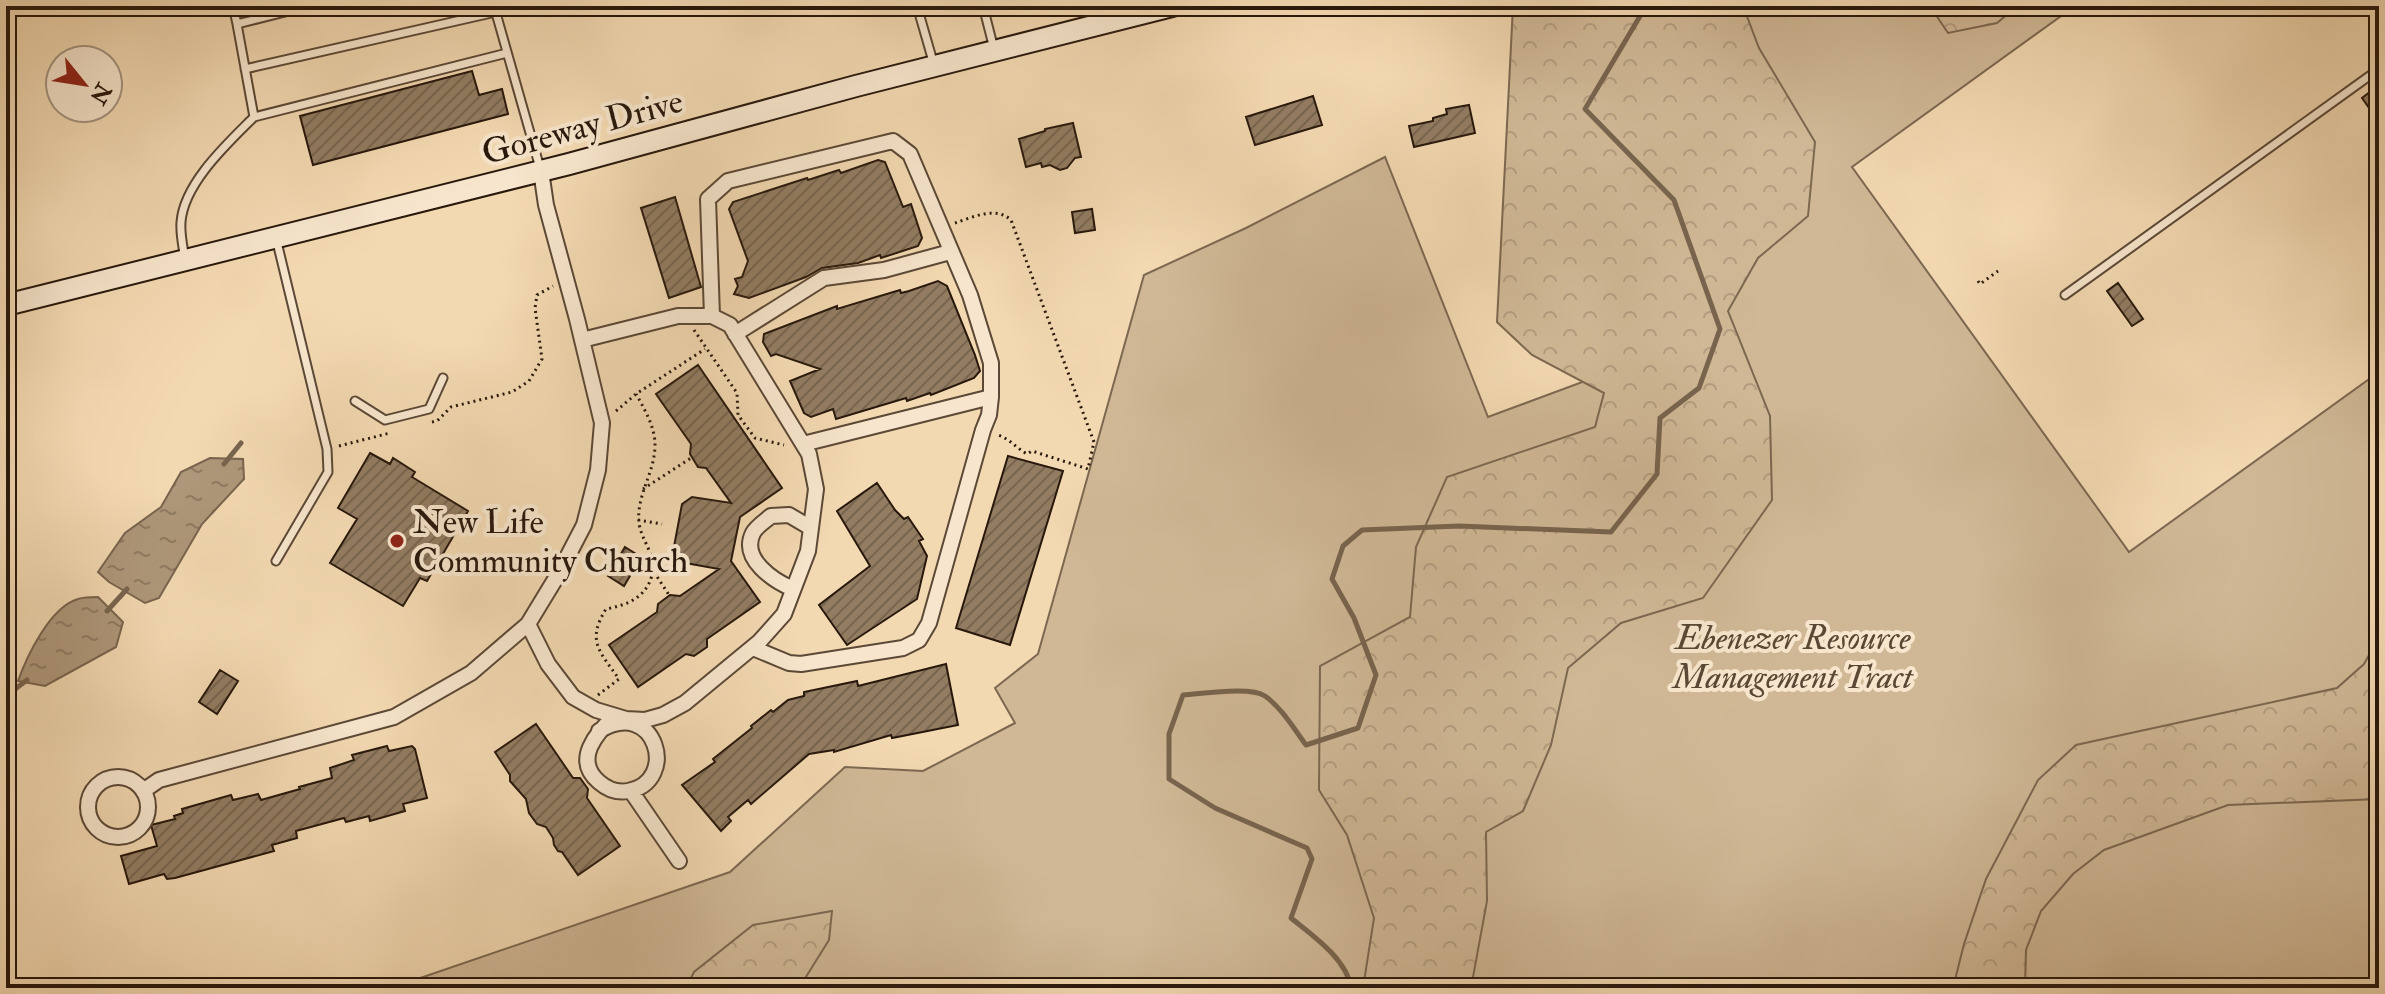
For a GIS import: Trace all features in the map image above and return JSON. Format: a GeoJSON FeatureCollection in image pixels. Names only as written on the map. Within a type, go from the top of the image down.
{"type":"FeatureCollection","features":[{"type":"Feature","properties":{"kind":"street","name":"Goreway Drive"},"geometry":{"type":"LineString","coordinates":[[6,305],[541,171],[1172,6]]}},
{"type":"Feature","properties":{"kind":"street"},"geometry":{"type":"LineString","coordinates":[[712,316],[708,199],[728,181],[893,141],[910,154],[970,295],[991,363],[989,415],[929,623],[919,640],[903,648],[801,664],[789,663],[753,648]]}},
{"type":"Feature","properties":{"kind":"street"},"geometry":{"type":"LineString","coordinates":[[143,791],[159,780],[394,717],[471,673],[528,624],[584,525],[598,470],[601,429],[582,340],[546,205],[541,171]]}},
{"type":"Feature","properties":{"kind":"street"},"geometry":{"type":"LineString","coordinates":[[735,334],[824,278],[884,270],[950,252]]}},
{"type":"Feature","properties":{"kind":"street"},"geometry":{"type":"LineString","coordinates":[[528,624],[548,664],[573,697],[615,716],[637,719],[663,715],[685,703],[753,648],[784,614],[808,551],[816,489],[809,454],[795,445],[730,325],[712,316],[678,316],[582,340]]}},
{"type":"Feature","properties":{"kind":"street"},"geometry":{"type":"LineString","coordinates":[[795,445],[991,397]]}},
{"type":"Feature","properties":{"kind":"street"},"geometry":{"type":"LineString","coordinates":[[793,589],[780,583],[756,563],[749,547],[753,532],[771,516],[789,515],[811,528]]}},
{"type":"Feature","properties":{"kind":"street"},"geometry":{"type":"LineString","coordinates":[[615,716],[591,741],[587,754],[595,779],[618,792],[631,791],[644,784],[654,773],[658,759],[655,744],[637,719]]}},
{"type":"Feature","properties":{"kind":"street"},"geometry":{"type":"LineString","coordinates":[[599,731],[610,724],[624,721],[636,724],[647,732]]}},
{"type":"Feature","properties":{"kind":"street"},"geometry":{"type":"LineString","coordinates":[[108,779],[128,779],[143,791],[148,810],[139,828],[121,837],[103,833],[95,827],[90,818],[89,799],[100,783],[108,779]]}},
{"type":"Feature","properties":{"kind":"street"},"geometry":{"type":"LineString","coordinates":[[631,791],[679,861]]}},
{"type":"Feature","properties":{"kind":"lane"},"geometry":{"type":"LineString","coordinates":[[233,6],[254,117]]}},
{"type":"Feature","properties":{"kind":"lane"},"geometry":{"type":"LineString","coordinates":[[237,24],[309,6]]}},
{"type":"Feature","properties":{"kind":"lane"},"geometry":{"type":"LineString","coordinates":[[917,6],[934,66]]}},
{"type":"Feature","properties":{"kind":"lane"},"geometry":{"type":"LineString","coordinates":[[983,6],[994,51]]}},
{"type":"Feature","properties":{"kind":"lane"},"geometry":{"type":"LineString","coordinates":[[245,69],[495,9],[541,171]]}},
{"type":"Feature","properties":{"kind":"lane"},"geometry":{"type":"LineString","coordinates":[[185,259],[181,221],[189,192],[222,149],[254,117],[507,53]]}},
{"type":"Feature","properties":{"kind":"lane"},"geometry":{"type":"LineString","coordinates":[[2065,295],[2379,69]]}},
{"type":"Feature","properties":{"kind":"lane"},"geometry":{"type":"LineString","coordinates":[[276,236],[327,449],[328,472],[276,561]]}},
{"type":"Feature","properties":{"kind":"lane"},"geometry":{"type":"LineString","coordinates":[[355,401],[385,420],[429,409],[443,378]]}},
{"type":"Feature","properties":{"kind":"path"},"geometry":{"type":"LineString","coordinates":[[940,228],[996,212],[1004,213],[1011,220],[1090,429],[1094,442],[1088,469],[1032,451],[1027,454],[1008,439],[983,430]]}},
{"type":"Feature","properties":{"kind":"path"},"geometry":{"type":"LineString","coordinates":[[1978,281],[1980,284],[1998,271]]}},
{"type":"Feature","properties":{"kind":"path"},"geometry":{"type":"LineString","coordinates":[[423,425],[437,421],[451,407],[512,392],[529,381],[542,359],[535,308],[537,295],[545,288],[567,281]]}},
{"type":"Feature","properties":{"kind":"path"},"geometry":{"type":"LineString","coordinates":[[688,316],[737,393],[738,415],[755,438],[795,445]]}},
{"type":"Feature","properties":{"kind":"path"},"geometry":{"type":"LineString","coordinates":[[601,429],[636,394],[706,348]]}},
{"type":"Feature","properties":{"kind":"path"},"geometry":{"type":"LineString","coordinates":[[585,704],[619,679],[596,647],[597,623],[606,609],[627,605],[637,598],[647,587],[653,571],[653,560],[642,539],[638,505],[655,448],[648,415],[636,394]]}},
{"type":"Feature","properties":{"kind":"path"},"geometry":{"type":"LineString","coordinates":[[327,449],[396,432]]}},
{"type":"Feature","properties":{"kind":"path"},"geometry":{"type":"LineString","coordinates":[[643,489],[691,458]]}},
{"type":"Feature","properties":{"kind":"path"},"geometry":{"type":"LineString","coordinates":[[638,520],[662,524]]}},
{"type":"Feature","properties":{"kind":"path"},"geometry":{"type":"LineString","coordinates":[[653,571],[669,595]]}},
{"type":"Feature","properties":{"kind":"green space"},"geometry":{"type":"Polygon","coordinates":[[[1513,6],[1743,6],[1759,48],[1815,142],[1808,216],[1758,258],[1728,311],[1770,416],[1772,500],[1703,598],[1621,623],[1568,668],[1551,745],[1523,811],[1486,832],[1487,901],[1471,988],[1363,988],[1374,918],[1347,835],[1319,790],[1320,666],[1410,617],[1416,547],[1447,477],[1595,427],[1604,393],[1532,355],[1497,322],[1513,6]]]}},
{"type":"Feature","properties":{"kind":"green space","name":"Ebenezer Resource Management Tract"},"geometry":{"type":"Polygon","coordinates":[[[1526,6],[2075,6],[1852,167],[2129,552],[2379,372],[2379,988],[391,988],[730,872],[845,767],[923,771],[1015,723],[995,688],[1038,654],[1144,275],[1246,228],[1385,157],[1488,417],[1650,357],[1526,6]]]}},
{"type":"Feature","properties":{"kind":"green space"},"geometry":{"type":"Polygon","coordinates":[[[1930,6],[2017,6],[1997,23],[1948,33],[1930,6]]]}},
{"type":"Feature","properties":{"kind":"green space"},"geometry":{"type":"Polygon","coordinates":[[[2379,637],[2379,799],[2228,805],[2104,850],[2073,874],[2041,911],[2026,950],[2025,988],[1953,988],[1986,879],[2038,780],[2076,745],[2337,688],[2364,664],[2379,637]]]}},
{"type":"Feature","properties":{"kind":"green space"},"geometry":{"type":"Polygon","coordinates":[[[832,911],[829,940],[799,988],[686,988],[694,972],[753,925],[832,911]]]}},
{"type":"Feature","properties":{"kind":"water"},"geometry":{"type":"Polygon","coordinates":[[[210,458],[243,459],[244,479],[202,524],[159,598],[145,603],[109,582],[98,572],[125,533],[161,507],[181,472],[210,458]]]}},
{"type":"Feature","properties":{"kind":"water"},"geometry":{"type":"Polygon","coordinates":[[[98,597],[123,622],[116,647],[45,686],[18,681],[34,646],[58,612],[78,599],[98,597]]]}},
{"type":"Feature","properties":{"kind":"building"},"geometry":{"type":"Polygon","coordinates":[[[472,71],[479,95],[502,89],[508,114],[313,165],[300,116],[472,71]]]}},
{"type":"Feature","properties":{"kind":"building"},"geometry":{"type":"Polygon","coordinates":[[[2379,85],[2379,122],[2362,98],[2379,85]]]}},
{"type":"Feature","properties":{"kind":"building"},"geometry":{"type":"Polygon","coordinates":[[[1313,96],[1322,125],[1255,145],[1246,117],[1313,96]]]}},
{"type":"Feature","properties":{"kind":"building"},"geometry":{"type":"Polygon","coordinates":[[[1469,105],[1475,133],[1414,147],[1409,126],[1433,121],[1433,118],[1447,114],[1446,109],[1469,105]]]}},
{"type":"Feature","properties":{"kind":"building"},"geometry":{"type":"Polygon","coordinates":[[[1073,123],[1081,157],[1060,170],[1050,165],[1042,167],[1041,163],[1026,167],[1019,139],[1073,123]]]}},
{"type":"Feature","properties":{"kind":"building"},"geometry":{"type":"Polygon","coordinates":[[[878,160],[885,162],[903,207],[911,204],[922,238],[918,246],[881,258],[880,255],[858,263],[822,268],[749,298],[734,294],[738,286],[735,279],[742,277],[748,261],[729,209],[733,202],[807,178],[839,170],[841,173],[878,160]]]}},
{"type":"Feature","properties":{"kind":"building"},"geometry":{"type":"Polygon","coordinates":[[[675,197],[701,287],[669,298],[641,208],[675,197]]]}},
{"type":"Feature","properties":{"kind":"building"},"geometry":{"type":"Polygon","coordinates":[[[1092,209],[1095,230],[1075,233],[1072,212],[1092,209]]]}},
{"type":"Feature","properties":{"kind":"building"},"geometry":{"type":"Polygon","coordinates":[[[938,281],[947,286],[975,355],[980,371],[974,378],[931,395],[907,401],[906,398],[836,419],[833,409],[811,417],[804,413],[790,381],[820,369],[776,354],[771,356],[763,342],[764,334],[837,306],[837,309],[938,281]]]}},
{"type":"Feature","properties":{"kind":"building"},"geometry":{"type":"Polygon","coordinates":[[[2118,283],[2143,319],[2132,326],[2107,291],[2118,283]]]}},
{"type":"Feature","properties":{"kind":"building"},"geometry":{"type":"Polygon","coordinates":[[[698,365],[782,488],[740,517],[731,561],[760,602],[707,639],[707,647],[694,656],[686,654],[638,687],[609,645],[657,612],[658,604],[670,595],[680,596],[719,569],[680,562],[673,552],[682,504],[692,497],[731,503],[706,468],[698,467],[690,454],[691,444],[656,394],[698,365]]]}},
{"type":"Feature","properties":{"kind":"building","name":"New Life Community Church"},"geometry":{"type":"Polygon","coordinates":[[[370,453],[390,464],[393,458],[415,472],[412,477],[468,511],[427,581],[420,578],[403,606],[330,563],[357,519],[338,508],[370,453]]]}},
{"type":"Feature","properties":{"kind":"building"},"geometry":{"type":"Polygon","coordinates":[[[1008,456],[1063,471],[1010,645],[956,628],[1008,456]]]}},
{"type":"Feature","properties":{"kind":"building"},"geometry":{"type":"Polygon","coordinates":[[[877,483],[895,510],[904,519],[908,517],[923,539],[919,541],[927,556],[917,599],[847,645],[819,605],[870,566],[837,511],[877,483]]]}},
{"type":"Feature","properties":{"kind":"building"},"geometry":{"type":"Polygon","coordinates":[[[625,547],[641,557],[624,586],[608,576],[625,547]]]}},
{"type":"Feature","properties":{"kind":"building"},"geometry":{"type":"Polygon","coordinates":[[[946,664],[958,725],[892,738],[891,735],[834,752],[809,754],[751,804],[748,800],[728,817],[731,821],[721,831],[682,785],[715,762],[713,759],[771,710],[773,712],[788,700],[804,696],[804,692],[857,681],[858,686],[946,664]]]}},
{"type":"Feature","properties":{"kind":"building"},"geometry":{"type":"Polygon","coordinates":[[[220,670],[238,681],[217,714],[199,702],[220,670]]]}},
{"type":"Feature","properties":{"kind":"building"},"geometry":{"type":"Polygon","coordinates":[[[536,724],[573,778],[580,778],[588,789],[587,798],[620,846],[578,875],[554,845],[546,827],[537,824],[529,813],[526,799],[510,781],[510,775],[495,752],[536,724]]]}},
{"type":"Feature","properties":{"kind":"building"},"geometry":{"type":"Polygon","coordinates":[[[387,746],[389,751],[412,746],[415,749],[427,798],[403,804],[405,811],[370,821],[369,816],[346,822],[344,818],[296,831],[297,838],[272,845],[274,851],[175,878],[167,879],[164,874],[129,884],[121,856],[157,846],[151,825],[175,819],[174,816],[183,813],[182,809],[231,795],[233,800],[258,794],[261,800],[300,789],[332,778],[330,768],[354,760],[352,755],[387,746]]]}},
{"type":"Feature","properties":{"kind":"waterway"},"geometry":{"type":"LineString","coordinates":[[1351,988],[1336,958],[1291,918],[1312,859],[1307,848],[1215,808],[1169,779],[1169,734],[1183,695],[1226,691],[1249,691],[1265,696],[1306,745],[1358,728],[1376,675],[1354,618],[1332,579],[1343,546],[1362,530],[1459,526],[1611,532],[1657,474],[1660,418],[1699,388],[1720,329],[1674,200],[1585,109],[1646,6]]}},
{"type":"Feature","properties":{"kind":"waterway"},"geometry":{"type":"LineString","coordinates":[[224,464],[241,443]]}},
{"type":"Feature","properties":{"kind":"waterway"},"geometry":{"type":"LineString","coordinates":[[107,611],[127,589]]}},
{"type":"Feature","properties":{"kind":"waterway"},"geometry":{"type":"LineString","coordinates":[[6,696],[27,680]]}},
{"type":"Feature","properties":{"kind":"place","name":"New Life Community Church"},"geometry":{"type":"Point","coordinates":[397,541]}}]}
